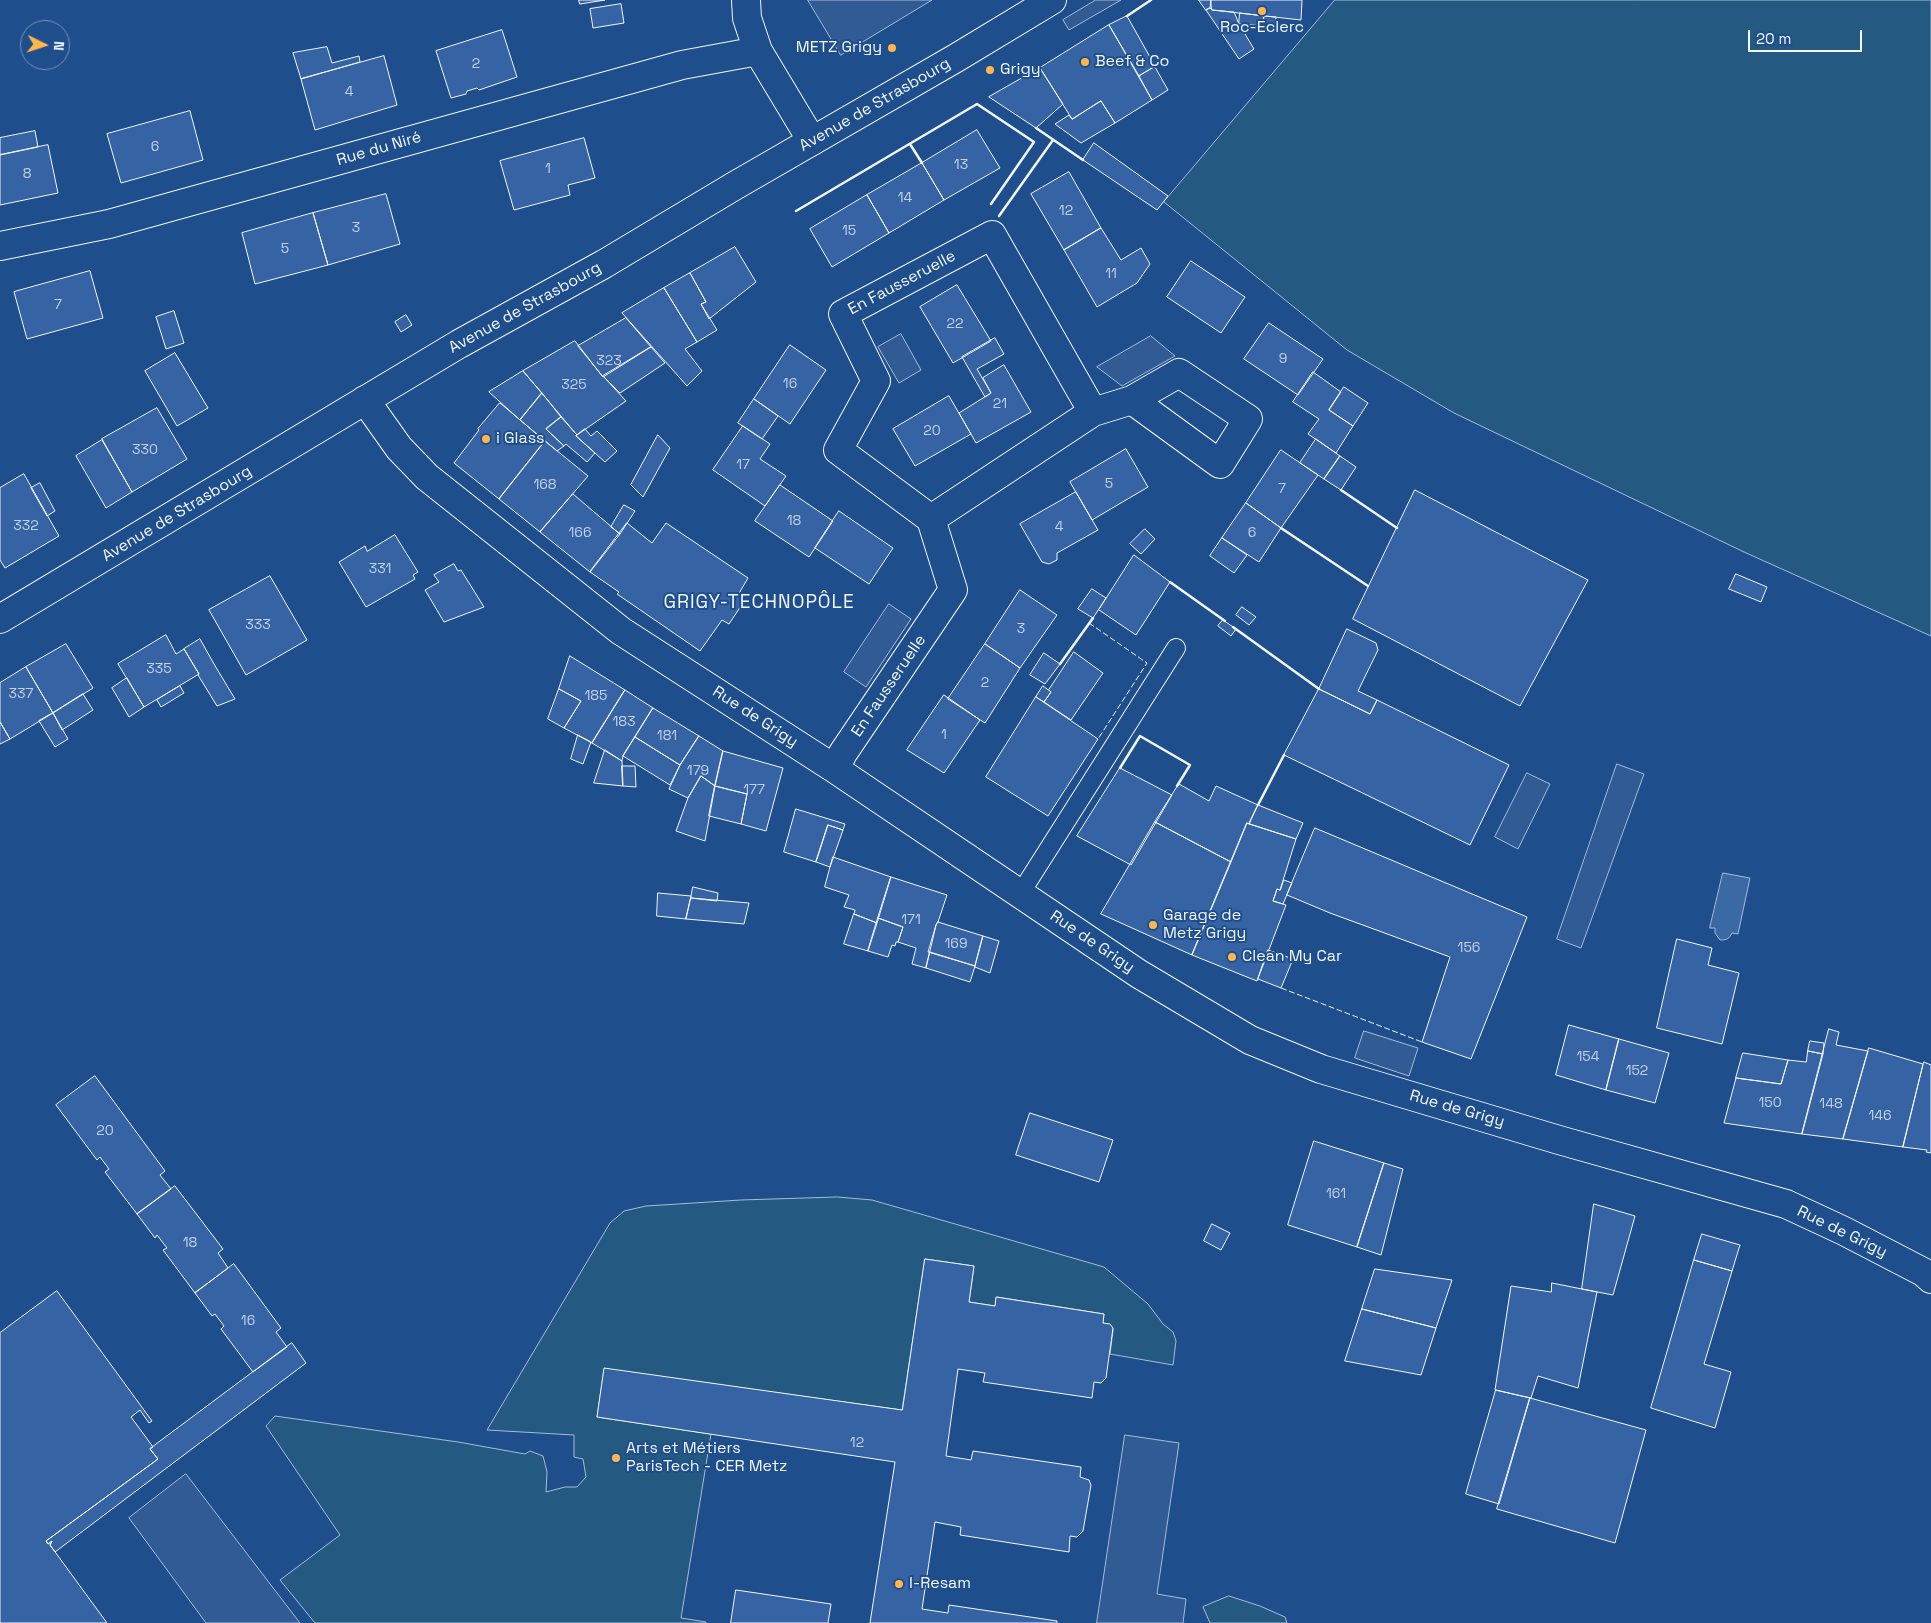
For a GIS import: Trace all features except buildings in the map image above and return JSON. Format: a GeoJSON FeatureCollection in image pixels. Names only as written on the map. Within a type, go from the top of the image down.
{"type":"FeatureCollection","features":[{"type":"Feature","properties":{"kind":"street"},"geometry":{"type":"LineString","coordinates":[[746,0],[747,18],[758,51],[812,141]]}},
{"type":"Feature","properties":{"kind":"street","name":"Avenue de Strasbourg"},"geometry":{"type":"LineString","coordinates":[[0,619],[459,344],[604,264],[1052,0]]}},
{"type":"Feature","properties":{"kind":"street","name":"Rue du Niré"},"geometry":{"type":"LineString","coordinates":[[0,246],[109,224],[682,65],[758,51]]}},
{"type":"Feature","properties":{"kind":"street","name":"En Fausseruelle"},"geometry":{"type":"LineString","coordinates":[[835,770],[844,753],[953,590],[931,519],[838,450],[876,381],[843,314],[992,235],[1093,412]]}},
{"type":"Feature","properties":{"kind":"street","name":"Rue de Grigy"},"geometry":{"type":"LineString","coordinates":[[365,400],[399,448],[426,478],[621,630],[835,770],[1139,974],[1250,1040],[1320,1069],[1558,1140],[1786,1204],[1844,1231],[1923,1272],[1931,1279]]}},
{"type":"Feature","properties":{"kind":"street"},"geometry":{"type":"LineString","coordinates":[[931,519],[1093,412],[1132,400]]}},
{"type":"Feature","properties":{"kind":"lane"},"geometry":{"type":"LineString","coordinates":[[1020,894],[1176,648]]}},
{"type":"Feature","properties":{"kind":"shaded area"},"geometry":{"type":"Polygon","coordinates":[[[808,0],[932,0],[841,55],[808,0]]]}},
{"type":"Feature","properties":{"kind":"shaded area"},"geometry":{"type":"Polygon","coordinates":[[[1096,0],[1121,0],[1069,30],[1063,20],[1096,0]]]}},
{"type":"Feature","properties":{"kind":"shaded area"},"geometry":{"type":"Polygon","coordinates":[[[1335,0],[1931,0],[1931,636],[1744,552],[1454,413],[1347,350],[1164,202],[1335,0]]]}},
{"type":"Feature","properties":{"kind":"shaded area"},"geometry":{"type":"Polygon","coordinates":[[[901,334],[921,370],[899,383],[878,347],[901,334]]]}},
{"type":"Feature","properties":{"kind":"shaded area"},"geometry":{"type":"Polygon","coordinates":[[[1151,336],[1175,356],[1122,386],[1097,367],[1151,336]]]}},
{"type":"Feature","properties":{"kind":"shaded area"},"geometry":{"type":"Polygon","coordinates":[[[889,604],[911,619],[866,687],[844,672],[889,604]]]}},
{"type":"Feature","properties":{"kind":"shaded area"},"geometry":{"type":"Polygon","coordinates":[[[1617,764],[1644,774],[1581,948],[1557,939],[1617,764]]]}},
{"type":"Feature","properties":{"kind":"shaded area"},"geometry":{"type":"Polygon","coordinates":[[[1527,773],[1550,784],[1518,849],[1495,837],[1527,773]]]}},
{"type":"Feature","properties":{"kind":"shaded area"},"geometry":{"type":"Polygon","coordinates":[[[1723,873],[1750,878],[1738,934],[1732,933],[1728,939],[1720,940],[1715,933],[1715,928],[1710,928],[1723,873]]]}},
{"type":"Feature","properties":{"kind":"shaded area"},"geometry":{"type":"Polygon","coordinates":[[[1364,1031],[1418,1048],[1409,1076],[1355,1058],[1364,1031]]]}},
{"type":"Feature","properties":{"kind":"shaded area"},"geometry":{"type":"Polygon","coordinates":[[[838,1197],[872,1200],[1104,1267],[1148,1304],[1163,1324],[1173,1332],[1176,1341],[1173,1365],[1110,1354],[1113,1328],[1103,1323],[1104,1314],[997,1297],[995,1306],[969,1302],[974,1266],[925,1259],[902,1410],[604,1369],[597,1417],[711,1434],[681,1618],[706,1623],[315,1623],[280,1580],[340,1535],[266,1426],[275,1416],[458,1442],[525,1454],[530,1451],[543,1456],[547,1472],[546,1492],[565,1487],[577,1487],[586,1477],[583,1459],[574,1457],[574,1435],[487,1430],[610,1223],[624,1211],[646,1206],[741,1200],[838,1197]]]}},
{"type":"Feature","properties":{"kind":"shaded area"},"geometry":{"type":"Polygon","coordinates":[[[1125,1435],[1179,1443],[1157,1594],[1186,1599],[1183,1623],[1097,1623],[1125,1435]]]}},
{"type":"Feature","properties":{"kind":"shaded area"},"geometry":{"type":"Polygon","coordinates":[[[186,1474],[300,1623],[206,1623],[129,1518],[186,1474]]]}},
{"type":"Feature","properties":{"kind":"shaded area"},"geometry":{"type":"Polygon","coordinates":[[[1229,1596],[1260,1606],[1285,1617],[1287,1623],[1210,1623],[1203,1607],[1229,1596]]]}},
{"type":"Feature","properties":{"kind":"fence"},"geometry":{"type":"LineString","coordinates":[[1089,623],[1147,663],[1098,739]]}},
{"type":"Feature","properties":{"kind":"fence"},"geometry":{"type":"LineString","coordinates":[[1281,988],[1422,1042]]}},
{"type":"Feature","properties":{"kind":"wall"},"geometry":{"type":"LineString","coordinates":[[1127,16],[1151,0]]}},
{"type":"Feature","properties":{"kind":"wall"},"geometry":{"type":"LineString","coordinates":[[796,211],[977,104],[1034,142],[991,204]]}},
{"type":"Feature","properties":{"kind":"wall"},"geometry":{"type":"LineString","coordinates":[[1036,128],[1083,160]]}},
{"type":"Feature","properties":{"kind":"wall"},"geometry":{"type":"LineString","coordinates":[[999,216],[1053,140]]}},
{"type":"Feature","properties":{"kind":"wall"},"geometry":{"type":"LineString","coordinates":[[910,144],[922,163]]}},
{"type":"Feature","properties":{"kind":"wall"},"geometry":{"type":"LineString","coordinates":[[1341,490],[1397,528]]}},
{"type":"Feature","properties":{"kind":"wall"},"geometry":{"type":"LineString","coordinates":[[1281,528],[1368,586]]}},
{"type":"Feature","properties":{"kind":"wall"},"geometry":{"type":"LineString","coordinates":[[1170,582],[1225,621]]}},
{"type":"Feature","properties":{"kind":"wall"},"geometry":{"type":"LineString","coordinates":[[1060,664],[1093,618]]}},
{"type":"Feature","properties":{"kind":"wall"},"geometry":{"type":"LineString","coordinates":[[1233,627],[1319,689]]}},
{"type":"Feature","properties":{"kind":"wall"},"geometry":{"type":"LineString","coordinates":[[1120,768],[1140,736],[1190,765],[1177,786]]}},
{"type":"Feature","properties":{"kind":"wall"},"geometry":{"type":"LineString","coordinates":[[1258,805],[1284,755]]}},
{"type":"Feature","properties":{"kind":"place","name":"Roc-Eclerc"},"geometry":{"type":"Point","coordinates":[1262,11]}},
{"type":"Feature","properties":{"kind":"place","name":"METZ Grigy"},"geometry":{"type":"Point","coordinates":[892,48]}},
{"type":"Feature","properties":{"kind":"place","name":"Beef & Co"},"geometry":{"type":"Point","coordinates":[1085,62]}},
{"type":"Feature","properties":{"kind":"place","name":"Grigy"},"geometry":{"type":"Point","coordinates":[990,70]}},
{"type":"Feature","properties":{"kind":"place","name":"i Glass"},"geometry":{"type":"Point","coordinates":[486,439]}},
{"type":"Feature","properties":{"kind":"place","name":"Garage de Metz Grigy"},"geometry":{"type":"Point","coordinates":[1153,925]}},
{"type":"Feature","properties":{"kind":"place","name":"Clean My Car"},"geometry":{"type":"Point","coordinates":[1232,957]}},
{"type":"Feature","properties":{"kind":"place","name":"Arts et Métiers ParisTech - CER Metz"},"geometry":{"type":"Point","coordinates":[616,1458]}},
{"type":"Feature","properties":{"kind":"place","name":"I-Resam"},"geometry":{"type":"Point","coordinates":[899,1584]}},
{"type":"Feature","properties":{"kind":"district","name":"GRIGY-TECHNOPÔLE"},"geometry":{"type":"Point","coordinates":[759,603]}}]}
